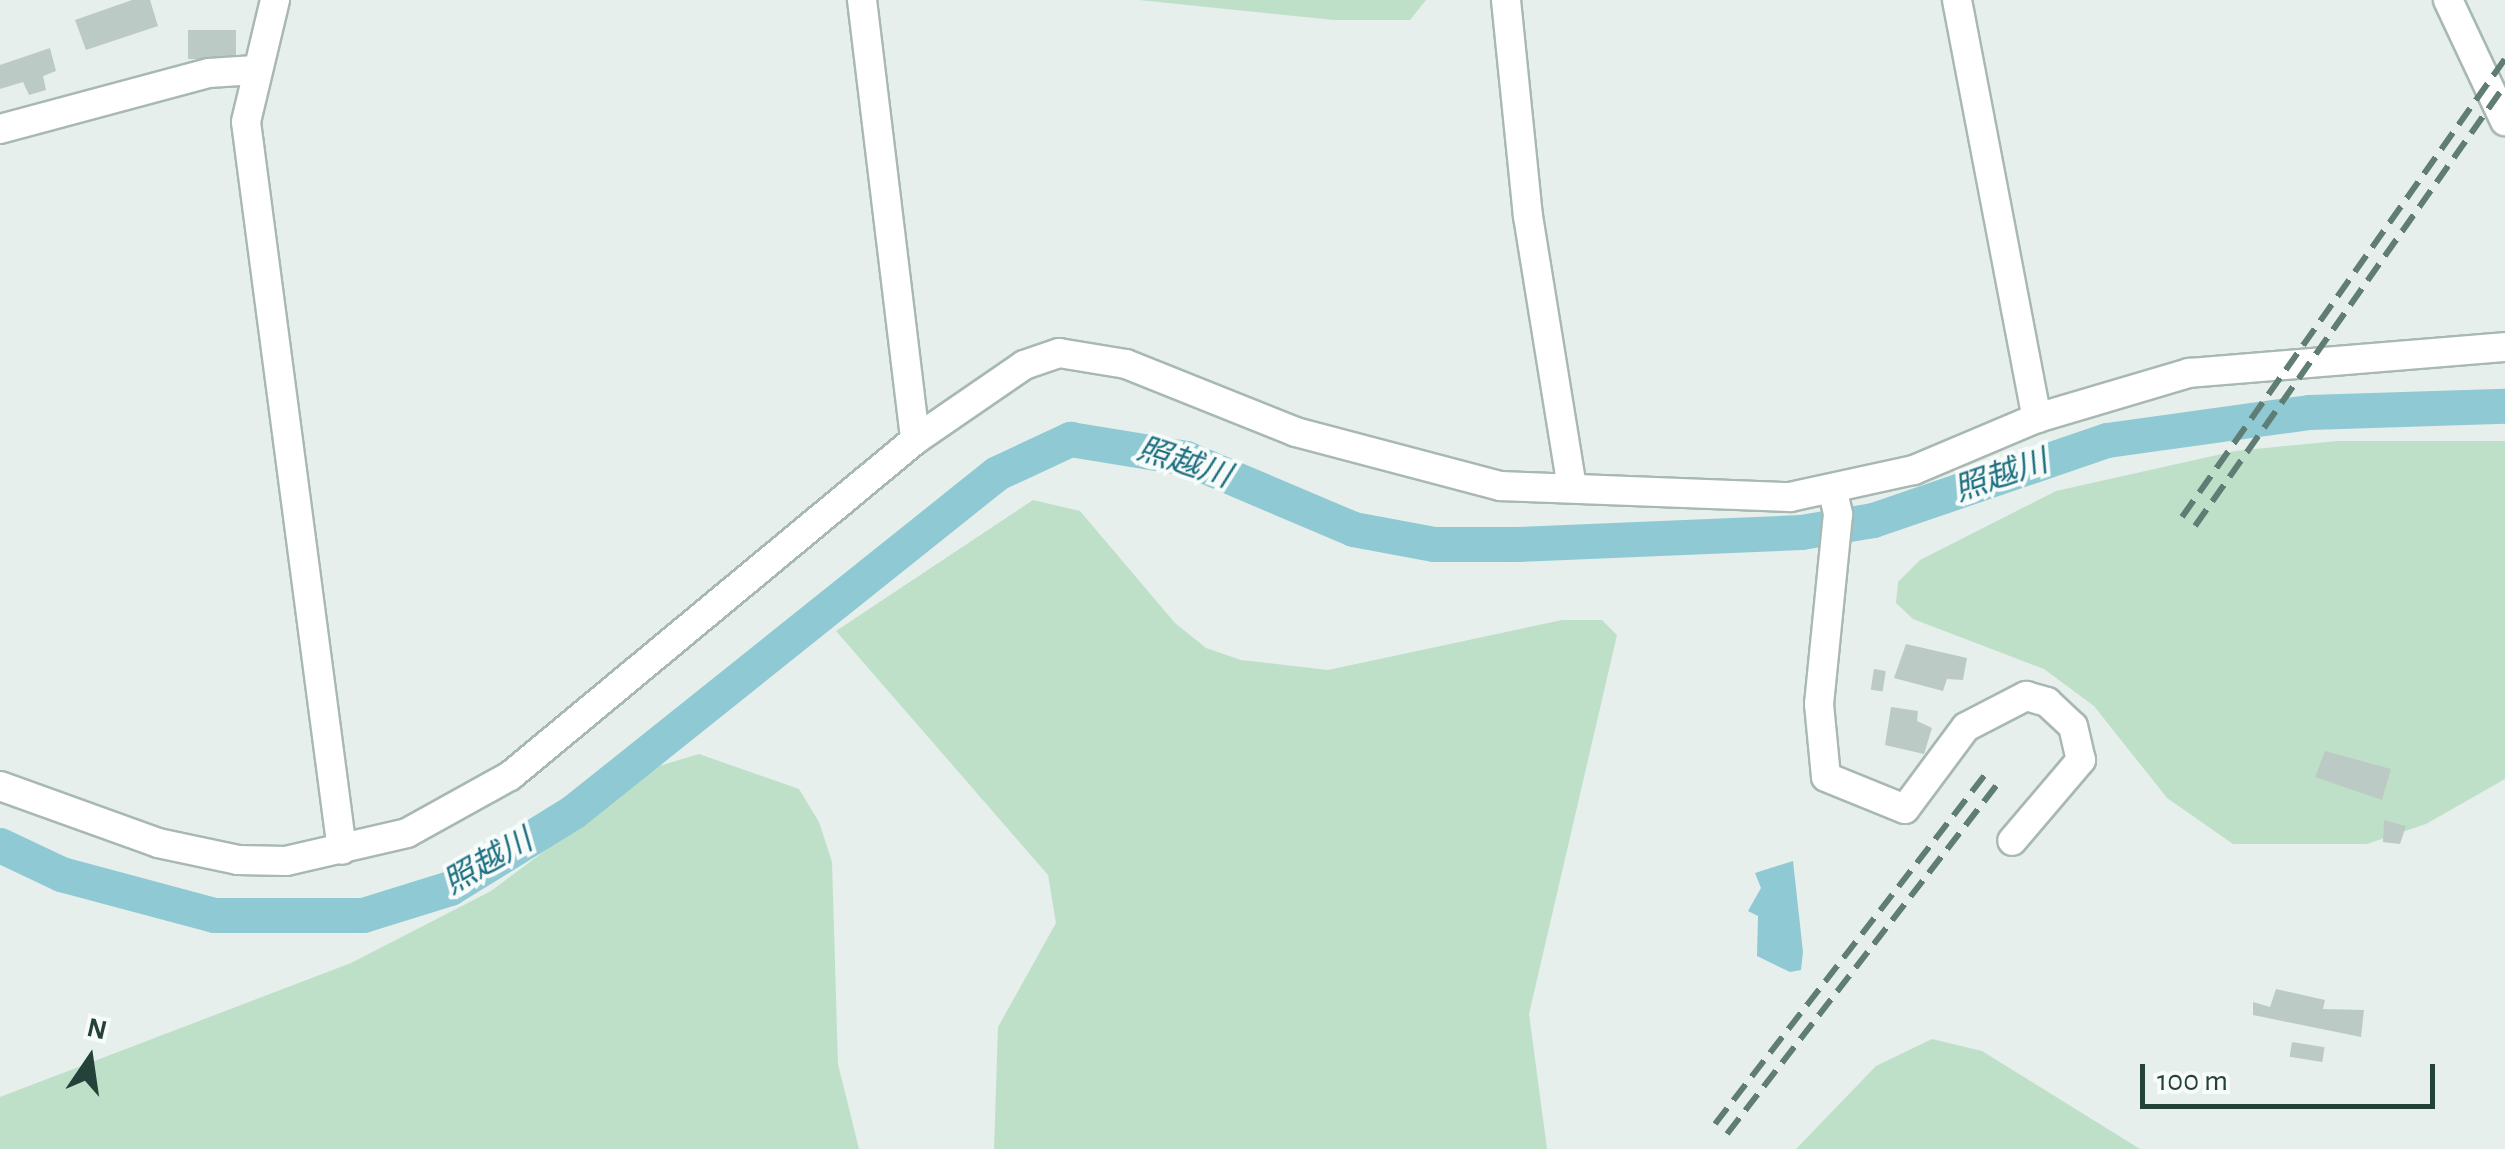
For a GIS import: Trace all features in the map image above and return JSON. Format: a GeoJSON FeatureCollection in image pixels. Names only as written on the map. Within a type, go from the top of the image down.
{"type":"FeatureCollection","features":[{"type":"Feature","properties":{"kind":"street"},"geometry":{"type":"LineString","coordinates":[[275,0],[255,70],[248,140],[342,850]]}},
{"type":"Feature","properties":{"kind":"street"},"geometry":{"type":"LineString","coordinates":[[862,0],[916,440]]}},
{"type":"Feature","properties":{"kind":"street"},"geometry":{"type":"LineString","coordinates":[[1506,0],[1528,216],[1572,487]]}},
{"type":"Feature","properties":{"kind":"street"},"geometry":{"type":"LineString","coordinates":[[1957,0],[2037,418]]}},
{"type":"Feature","properties":{"kind":"street"},"geometry":{"type":"LineString","coordinates":[[2448,0],[2505,121]]}},
{"type":"Feature","properties":{"kind":"street"},"geometry":{"type":"LineString","coordinates":[[0,129],[209,73],[255,70]]}},
{"type":"Feature","properties":{"kind":"street"},"geometry":{"type":"LineString","coordinates":[[0,786],[158,843],[238,860],[342,850],[407,833],[510,776],[916,440],[1024,365],[1086,353],[1356,449],[1500,486],[1835,503],[2037,418],[2189,373],[2505,347]]}},
{"type":"Feature","properties":{"kind":"street"},"geometry":{"type":"LineString","coordinates":[[1835,503],[1834,564],[1822,636],[1826,777],[1905,809],[1966,727],[2026,696],[2047,702],[2073,726],[2081,760],[2012,840]]}},
{"type":"Feature","properties":{"kind":"green space"},"geometry":{"type":"Polygon","coordinates":[[[1139,0],[1426,0],[1410,20],[1334,20],[1139,0]]]}},
{"type":"Feature","properties":{"kind":"green space"},"geometry":{"type":"Polygon","coordinates":[[[2337,441],[2505,441],[2505,779],[2426,824],[2367,844],[2233,844],[2167,798],[2094,706],[2044,669],[1913,619],[1896,603],[1898,582],[1920,560],[2056,491],[2235,451],[2337,441]]]}},
{"type":"Feature","properties":{"kind":"green space"},"geometry":{"type":"Polygon","coordinates":[[[1033,500],[1080,511],[1175,623],[1206,648],[1241,660],[1328,670],[1562,620],[1602,620],[1617,635],[1529,1014],[1547,1149],[994,1149],[998,1027],[1056,923],[1048,875],[836,631],[1033,500]]]}},
{"type":"Feature","properties":{"kind":"green space"},"geometry":{"type":"Polygon","coordinates":[[[699,754],[799,789],[819,822],[832,862],[838,1064],[859,1149],[0,1149],[0,1097],[351,963],[491,891],[659,766],[699,754]]]}},
{"type":"Feature","properties":{"kind":"green space"},"geometry":{"type":"Polygon","coordinates":[[[1932,1039],[1982,1051],[2140,1149],[1796,1149],[1876,1066],[1932,1039]]]}},
{"type":"Feature","properties":{"kind":"water"},"geometry":{"type":"Polygon","coordinates":[[[1793,861],[1803,952],[1801,970],[1790,972],[1757,956],[1758,916],[1748,911],[1761,888],[1755,873],[1793,861]]]}},
{"type":"Feature","properties":{"kind":"building"},"geometry":{"type":"Polygon","coordinates":[[[132,0],[150,0],[158,26],[86,50],[75,20],[132,0]]]}},
{"type":"Feature","properties":{"kind":"building"},"geometry":{"type":"Polygon","coordinates":[[[188,30],[236,30],[236,59],[188,59],[188,30]]]}},
{"type":"Feature","properties":{"kind":"building"},"geometry":{"type":"Polygon","coordinates":[[[50,48],[56,71],[43,76],[46,90],[29,95],[23,82],[0,89],[0,65],[50,48]]]}},
{"type":"Feature","properties":{"kind":"building"},"geometry":{"type":"Polygon","coordinates":[[[1906,644],[1967,658],[1963,680],[1947,679],[1943,691],[1894,678],[1906,644]]]}},
{"type":"Feature","properties":{"kind":"building"},"geometry":{"type":"Polygon","coordinates":[[[1874,669],[1886,671],[1883,692],[1871,690],[1874,669]]]}},
{"type":"Feature","properties":{"kind":"building"},"geometry":{"type":"Polygon","coordinates":[[[1891,707],[1918,711],[1917,721],[1932,728],[1924,754],[1885,745],[1891,707]]]}},
{"type":"Feature","properties":{"kind":"building"},"geometry":{"type":"Polygon","coordinates":[[[2325,751],[2391,769],[2382,800],[2315,777],[2325,751]]]}},
{"type":"Feature","properties":{"kind":"building"},"geometry":{"type":"Polygon","coordinates":[[[2384,820],[2406,826],[2400,844],[2383,842],[2384,820]]]}},
{"type":"Feature","properties":{"kind":"building"},"geometry":{"type":"Polygon","coordinates":[[[2276,989],[2325,1000],[2323,1009],[2364,1010],[2361,1037],[2253,1015],[2253,1002],[2270,1007],[2276,989]]]}},
{"type":"Feature","properties":{"kind":"building"},"geometry":{"type":"Polygon","coordinates":[[[2292,1042],[2325,1047],[2322,1062],[2290,1057],[2292,1042]]]}},
{"type":"Feature","properties":{"kind":"waterway","name":"照越川"},"geometry":{"type":"LineString","coordinates":[[0,845],[61,874],[214,915],[363,915],[450,888],[574,811],[997,473],[1070,439],[1186,458],[1353,529],[1434,544],[1517,544],[1801,532],[1873,520],[2107,440],[2309,412],[2505,406]]}},
{"type":"Feature","properties":{"kind":"railway"},"geometry":{"type":"LineString","coordinates":[[2182,517],[2505,59]]}},
{"type":"Feature","properties":{"kind":"railway"},"geometry":{"type":"LineString","coordinates":[[2195,526],[2505,85]]}},
{"type":"Feature","properties":{"kind":"railway"},"geometry":{"type":"LineString","coordinates":[[1715,1124],[1986,773]]}},
{"type":"Feature","properties":{"kind":"railway"},"geometry":{"type":"LineString","coordinates":[[1727,1134],[1999,782]]}}]}
